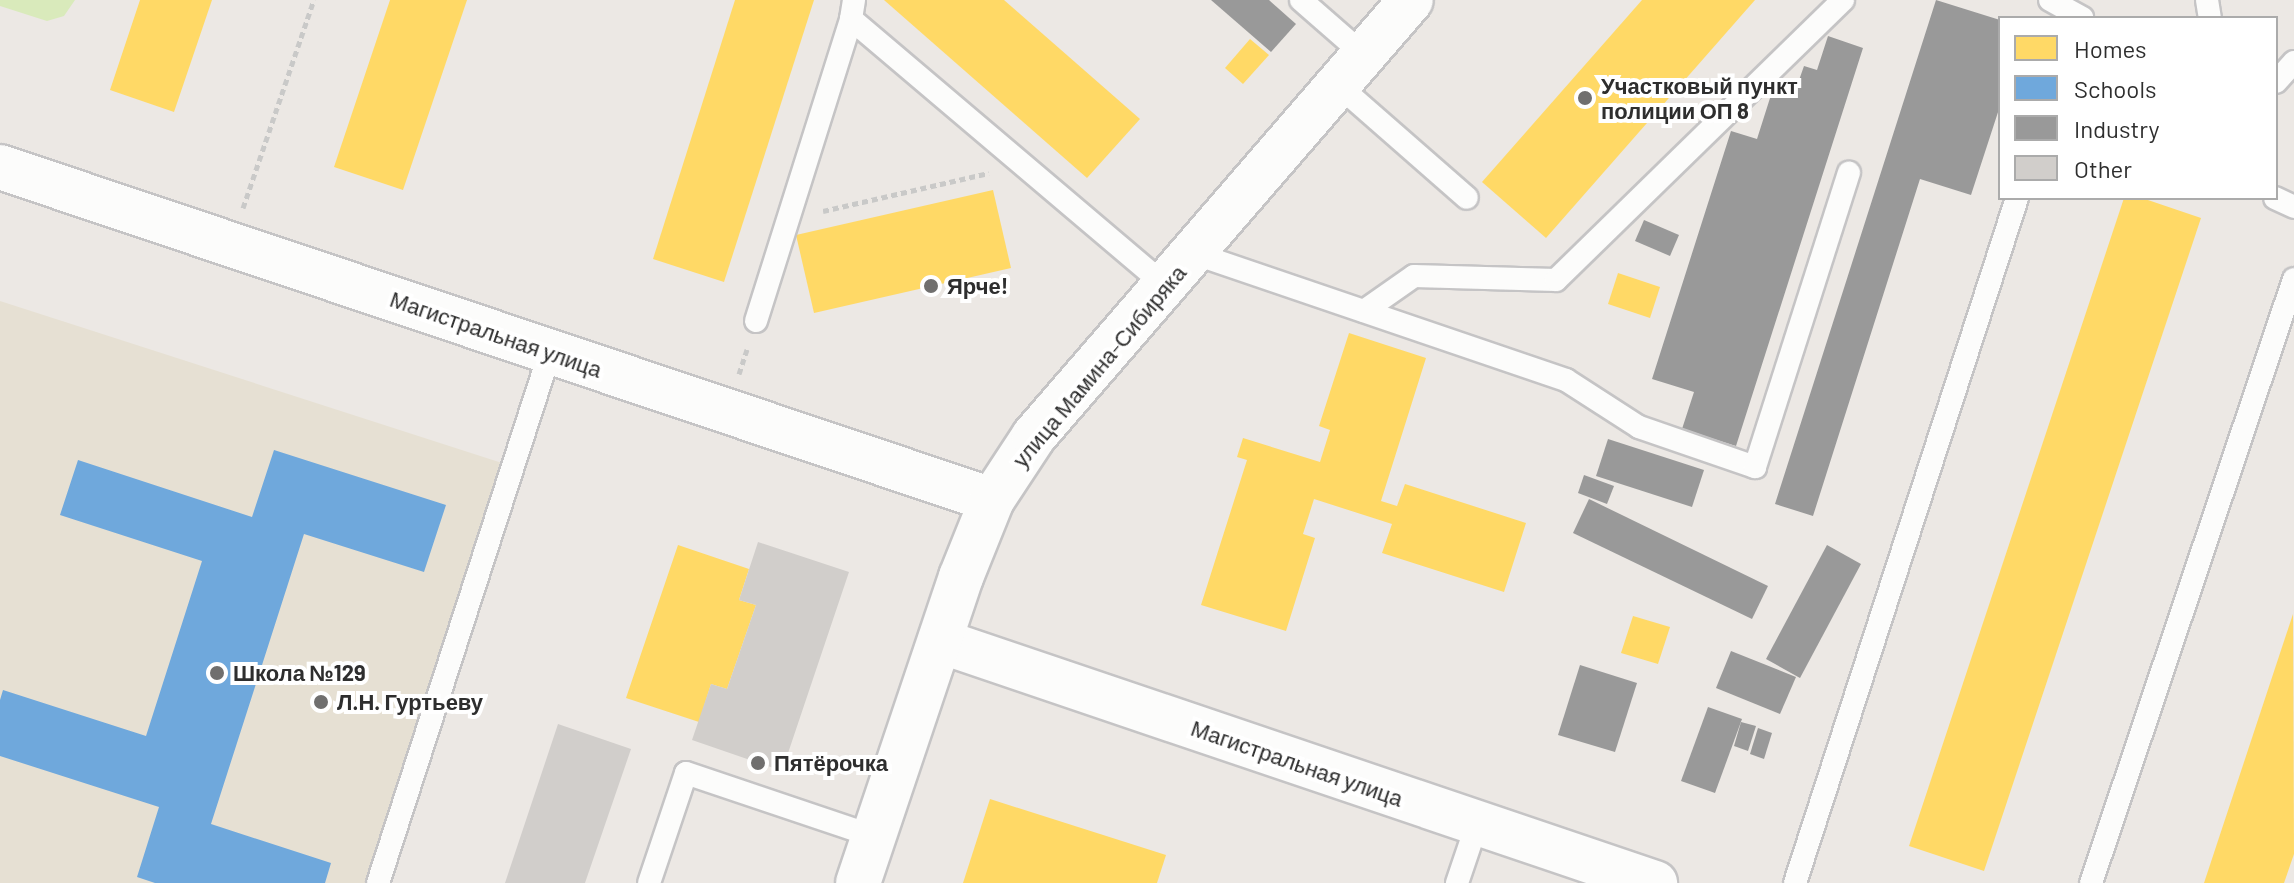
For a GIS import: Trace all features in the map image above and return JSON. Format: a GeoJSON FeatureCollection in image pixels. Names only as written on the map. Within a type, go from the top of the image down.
{"type":"FeatureCollection","features":[{"type":"Feature","properties":{"kind":"street","name":"улица Мамина-Сибиряка"},"geometry":{"type":"LineString","coordinates":[[858,883],[940,641],[992,500],[1034,436],[1411,0]]}},
{"type":"Feature","properties":{"kind":"street","name":"Магистральная улица"},"geometry":{"type":"LineString","coordinates":[[0,167],[992,500]]}},
{"type":"Feature","properties":{"kind":"street","name":"Магистральная улица"},"geometry":{"type":"LineString","coordinates":[[940,641],[1655,883]]}},
{"type":"Feature","properties":{"kind":"lane"},"geometry":{"type":"LineString","coordinates":[[1301,0],[1351,70],[1467,198]]}},
{"type":"Feature","properties":{"kind":"lane"},"geometry":{"type":"LineString","coordinates":[[1364,311],[1414,276],[1556,280],[1843,0]]}},
{"type":"Feature","properties":{"kind":"lane"},"geometry":{"type":"LineString","coordinates":[[2050,0],[2078,16]]}},
{"type":"Feature","properties":{"kind":"lane"},"geometry":{"type":"LineString","coordinates":[[756,321],[853,10],[1025,165],[1179,269],[1364,311],[1566,380],[1639,427],[1755,467],[1849,173]]}},
{"type":"Feature","properties":{"kind":"lane"},"geometry":{"type":"LineString","coordinates":[[2278,80],[2294,62]]}},
{"type":"Feature","properties":{"kind":"lane"},"geometry":{"type":"LineString","coordinates":[[1795,883],[2016,200]]}},
{"type":"Feature","properties":{"kind":"lane"},"geometry":{"type":"LineString","coordinates":[[2091,883],[2294,279]]}},
{"type":"Feature","properties":{"kind":"lane"},"geometry":{"type":"LineString","coordinates":[[378,883],[550,352]]}},
{"type":"Feature","properties":{"kind":"lane"},"geometry":{"type":"LineString","coordinates":[[649,883],[686,773],[873,836]]}},
{"type":"Feature","properties":{"kind":"lane"},"geometry":{"type":"LineString","coordinates":[[1457,883],[1477,824]]}},
{"type":"Feature","properties":{"kind":"path"},"geometry":{"type":"LineString","coordinates":[[231,245],[314,0]]}},
{"type":"Feature","properties":{"kind":"path"},"geometry":{"type":"LineString","coordinates":[[788,219],[1025,165]]}},
{"type":"Feature","properties":{"kind":"path"},"geometry":{"type":"LineString","coordinates":[[727,411],[756,321]]}},
{"type":"Feature","properties":{"kind":"shaded area","name":"Школа №129"},"geometry":{"type":"Polygon","coordinates":[[[0,301],[502,463],[367,883],[0,883],[0,301]]]}},
{"type":"Feature","properties":{"kind":"green space"},"geometry":{"type":"Polygon","coordinates":[[[0,0],[75,0],[64,16],[47,21],[0,6],[0,0]]]}},
{"type":"Feature","properties":{"kind":"building: Homes"},"geometry":{"type":"Polygon","coordinates":[[[140,0],[212,0],[174,112],[110,90],[140,0]]]}},
{"type":"Feature","properties":{"kind":"building: Homes"},"geometry":{"type":"Polygon","coordinates":[[[390,0],[467,0],[403,190],[334,167],[390,0]]]}},
{"type":"Feature","properties":{"kind":"building: Homes"},"geometry":{"type":"Polygon","coordinates":[[[735,0],[814,0],[724,282],[653,259],[735,0]]]}},
{"type":"Feature","properties":{"kind":"building: Homes"},"geometry":{"type":"Polygon","coordinates":[[[884,0],[1004,0],[1140,119],[1087,178],[884,0]]]}},
{"type":"Feature","properties":{"kind":"building: Homes"},"geometry":{"type":"Polygon","coordinates":[[[1642,0],[1755,0],[1546,238],[1482,182],[1642,0]]]}},
{"type":"Feature","properties":{"kind":"building: Homes"},"geometry":{"type":"Polygon","coordinates":[[[1250,39],[1269,55],[1243,84],[1225,68],[1250,39]]]}},
{"type":"Feature","properties":{"kind":"building: Homes"},"geometry":{"type":"Polygon","coordinates":[[[993,190],[1011,268],[814,313],[796,235],[993,190]]]}},
{"type":"Feature","properties":{"kind":"building: Homes"},"geometry":{"type":"Polygon","coordinates":[[[2123,200],[2148,200],[2201,218],[1984,871],[1909,846],[2123,200]]]}},
{"type":"Feature","properties":{"kind":"building: Homes"},"geometry":{"type":"Polygon","coordinates":[[[1618,273],[1660,287],[1650,318],[1608,304],[1618,273]]]}},
{"type":"Feature","properties":{"kind":"building: Homes"},"geometry":{"type":"Polygon","coordinates":[[[1349,333],[1426,358],[1381,501],[1397,506],[1405,484],[1526,523],[1504,592],[1382,553],[1392,524],[1314,499],[1303,534],[1315,538],[1286,631],[1201,605],[1247,460],[1237,457],[1243,438],[1320,462],[1330,430],[1319,426],[1349,333]]]}},
{"type":"Feature","properties":{"kind":"building: Homes"},"geometry":{"type":"Polygon","coordinates":[[[678,545],[749,569],[739,600],[756,605],[727,689],[711,684],[699,722],[626,698],[678,545]]]}},
{"type":"Feature","properties":{"kind":"building: Homes"},"geometry":{"type":"Polygon","coordinates":[[[2293,614],[2294,854],[2284,883],[2204,883],[2293,614]]]}},
{"type":"Feature","properties":{"kind":"building: Homes"},"geometry":{"type":"Polygon","coordinates":[[[1633,616],[1670,627],[1658,664],[1621,653],[1633,616]]]}},
{"type":"Feature","properties":{"kind":"building: Homes"},"geometry":{"type":"Polygon","coordinates":[[[990,799],[1166,855],[1157,883],[963,883],[990,799]]]}},
{"type":"Feature","properties":{"kind":"building: Schools"},"geometry":{"type":"Polygon","coordinates":[[[274,450],[446,505],[424,572],[304,534],[211,824],[331,863],[325,883],[155,883],[137,877],[159,807],[0,756],[0,700],[3,690],[146,736],[202,561],[60,515],[78,460],[252,517],[274,450]]]}},
{"type":"Feature","properties":{"kind":"building: Industry"},"geometry":{"type":"Polygon","coordinates":[[[1211,0],[1269,0],[1296,24],[1271,52],[1211,0]]]}},
{"type":"Feature","properties":{"kind":"building: Industry"},"geometry":{"type":"Polygon","coordinates":[[[1936,0],[1998,19],[1998,112],[1971,195],[1920,179],[1813,516],[1775,504],[1936,0]]]}},
{"type":"Feature","properties":{"kind":"building: Industry"},"geometry":{"type":"Polygon","coordinates":[[[1828,36],[1863,48],[1736,446],[1682,429],[1694,392],[1652,379],[1731,131],[1757,139],[1777,76],[1798,83],[1804,66],[1817,70],[1828,36]]]}},
{"type":"Feature","properties":{"kind":"building: Industry"},"geometry":{"type":"Polygon","coordinates":[[[1644,220],[1679,235],[1670,256],[1635,241],[1644,220]]]}},
{"type":"Feature","properties":{"kind":"building: Industry"},"geometry":{"type":"Polygon","coordinates":[[[1608,439],[1704,470],[1692,507],[1596,476],[1608,439]]]}},
{"type":"Feature","properties":{"kind":"building: Industry"},"geometry":{"type":"Polygon","coordinates":[[[1584,475],[1614,486],[1607,504],[1578,493],[1584,475]]]}},
{"type":"Feature","properties":{"kind":"building: Industry"},"geometry":{"type":"Polygon","coordinates":[[[1589,499],[1768,586],[1752,619],[1573,533],[1589,499]]]}},
{"type":"Feature","properties":{"kind":"building: Industry"},"geometry":{"type":"Polygon","coordinates":[[[1827,545],[1861,564],[1800,678],[1766,659],[1827,545]]]}},
{"type":"Feature","properties":{"kind":"building: Industry"},"geometry":{"type":"Polygon","coordinates":[[[1731,651],[1796,677],[1780,714],[1716,688],[1731,651]]]}},
{"type":"Feature","properties":{"kind":"building: Industry"},"geometry":{"type":"Polygon","coordinates":[[[1580,665],[1637,683],[1615,752],[1558,735],[1580,665]]]}},
{"type":"Feature","properties":{"kind":"building: Industry"},"geometry":{"type":"Polygon","coordinates":[[[1708,707],[1742,719],[1715,793],[1681,781],[1708,707]]]}},
{"type":"Feature","properties":{"kind":"building: Industry"},"geometry":{"type":"Polygon","coordinates":[[[1741,722],[1756,726],[1748,751],[1734,746],[1741,722]]]}},
{"type":"Feature","properties":{"kind":"building: Industry"},"geometry":{"type":"Polygon","coordinates":[[[1758,728],[1772,733],[1764,759],[1750,754],[1758,728]]]}},
{"type":"Feature","properties":{"kind":"building: Other"},"geometry":{"type":"Polygon","coordinates":[[[758,542],[849,572],[782,771],[692,740],[711,684],[727,689],[756,605],[739,600],[758,542]]]}},
{"type":"Feature","properties":{"kind":"building: Other"},"geometry":{"type":"Polygon","coordinates":[[[558,724],[631,749],[585,883],[505,883],[558,724]]]}},
{"type":"Feature","properties":{"kind":"place","name":"Участковый пункт полиции ОП 8"},"geometry":{"type":"Point","coordinates":[1585,98]}},
{"type":"Feature","properties":{"kind":"place","name":"Ярче!"},"geometry":{"type":"Point","coordinates":[931,286]}},
{"type":"Feature","properties":{"kind":"place","name":"Школа №129"},"geometry":{"type":"Point","coordinates":[217,673]}},
{"type":"Feature","properties":{"kind":"place","name":"Л.Н. Гуртьеву"},"geometry":{"type":"Point","coordinates":[321,702]}},
{"type":"Feature","properties":{"kind":"place","name":"Пятёрочка"},"geometry":{"type":"Point","coordinates":[758,763]}}]}
